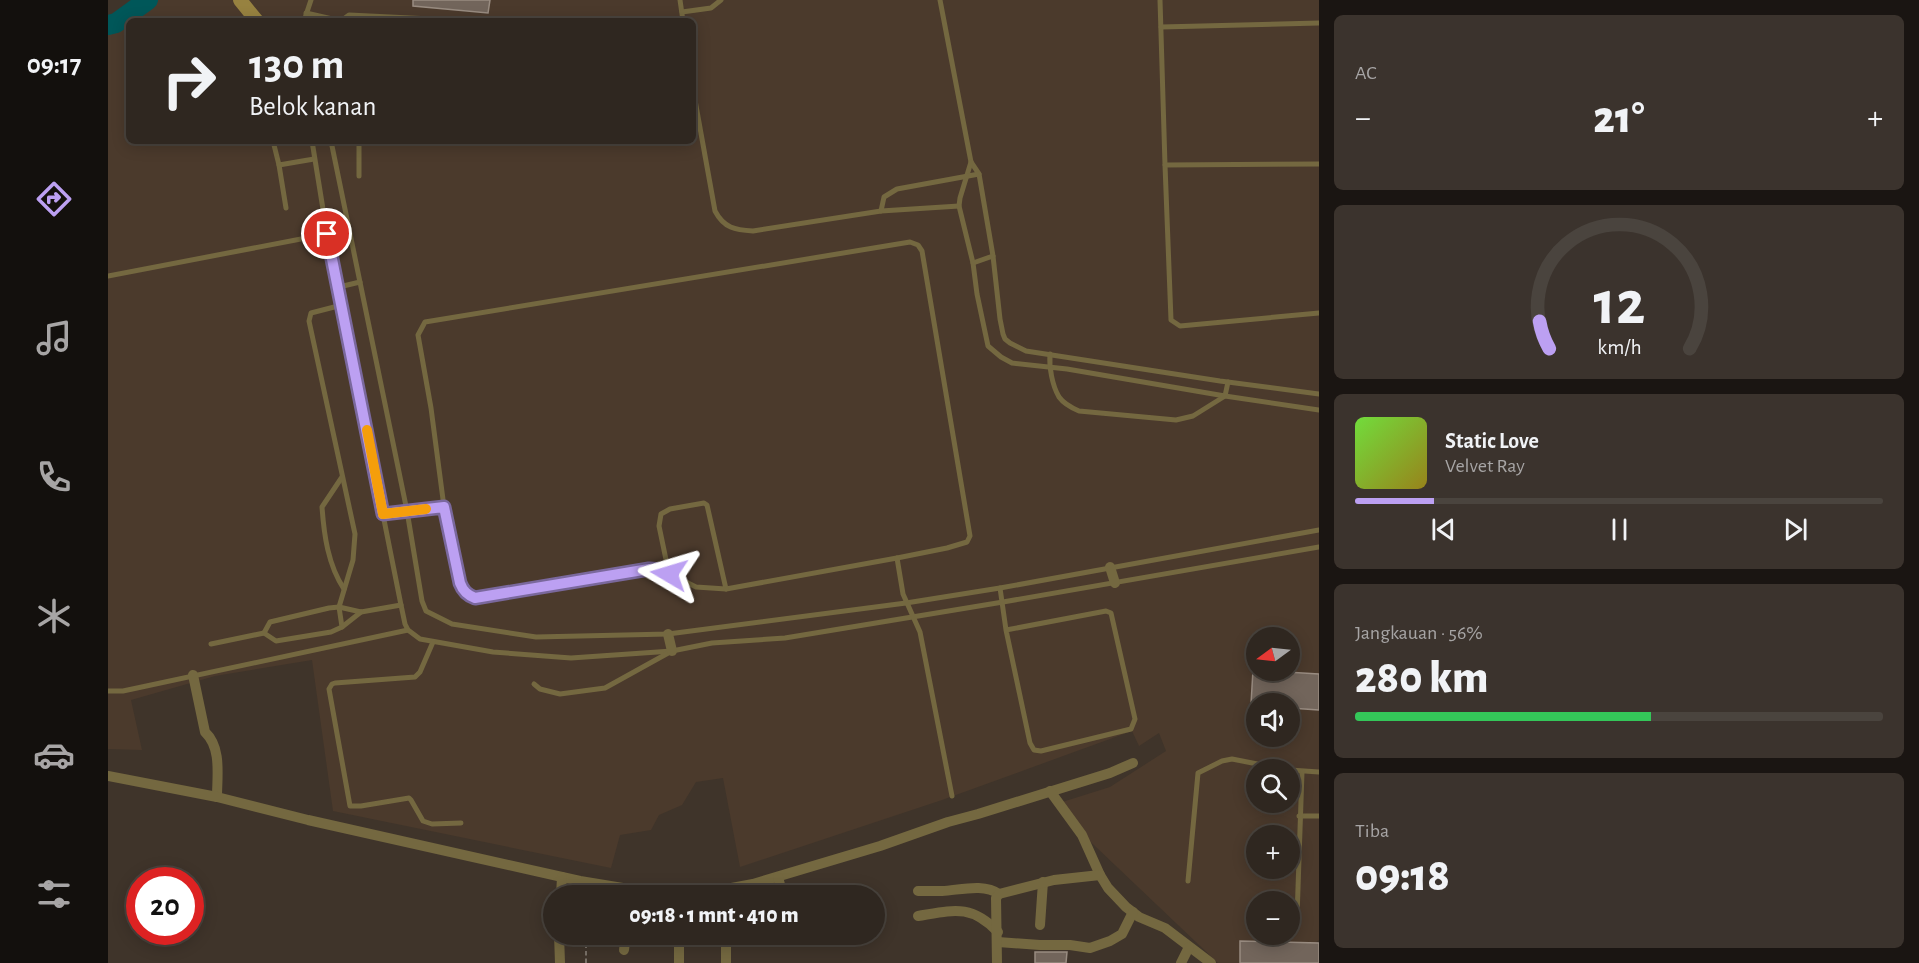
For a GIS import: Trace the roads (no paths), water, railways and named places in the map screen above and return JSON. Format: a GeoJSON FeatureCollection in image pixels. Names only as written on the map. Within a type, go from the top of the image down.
{"type":"FeatureCollection","features":[{"type":"Feature","properties":{"kind":"street"},"geometry":{"type":"LineString","coordinates":[[240,0],[255,18]]}},
{"type":"Feature","properties":{"kind":"street"},"geometry":{"type":"LineString","coordinates":[[1110,567],[1115,583]]}},
{"type":"Feature","properties":{"kind":"street"},"geometry":{"type":"LineString","coordinates":[[668,634],[672,651]]}},
{"type":"Feature","properties":{"kind":"street"},"geometry":{"type":"LineString","coordinates":[[193,675],[206,732],[212,738],[217,756],[217,797]]}},
{"type":"Feature","properties":{"kind":"street"},"geometry":{"type":"LineString","coordinates":[[746,885],[880,846],[948,822],[1110,773],[1133,763]]}},
{"type":"Feature","properties":{"kind":"street"},"geometry":{"type":"LineString","coordinates":[[108,776],[217,797],[308,820],[605,885]]}},
{"type":"Feature","properties":{"kind":"street"},"geometry":{"type":"LineString","coordinates":[[1050,791],[1082,835],[1100,876],[1108,888],[1139,917],[1165,928],[1211,963]]}},
{"type":"Feature","properties":{"kind":"street"},"geometry":{"type":"LineString","coordinates":[[997,963],[996,898],[999,894],[1043,882],[1100,876]]}},
{"type":"Feature","properties":{"kind":"street"},"geometry":{"type":"LineString","coordinates":[[562,877],[562,885]]}},
{"type":"Feature","properties":{"kind":"street"},"geometry":{"type":"LineString","coordinates":[[778,877],[780,885]]}},
{"type":"Feature","properties":{"kind":"street"},"geometry":{"type":"LineString","coordinates":[[1040,925],[1043,882]]}},
{"type":"Feature","properties":{"kind":"street"},"geometry":{"type":"LineString","coordinates":[[918,891],[980,888],[992,889],[999,894]]}},
{"type":"Feature","properties":{"kind":"street"},"geometry":{"type":"LineString","coordinates":[[918,916],[968,911],[983,918],[998,937],[1040,945],[1090,948],[1122,934],[1133,912]]}},
{"type":"Feature","properties":{"kind":"street"},"geometry":{"type":"LineString","coordinates":[[559,945],[560,963]]}},
{"type":"Feature","properties":{"kind":"street"},"geometry":{"type":"LineString","coordinates":[[624,950],[625,945]]}},
{"type":"Feature","properties":{"kind":"street"},"geometry":{"type":"LineString","coordinates":[[679,945],[679,963]]}},
{"type":"Feature","properties":{"kind":"street"},"geometry":{"type":"LineString","coordinates":[[726,945],[726,963]]}},
{"type":"Feature","properties":{"kind":"street"},"geometry":{"type":"LineString","coordinates":[[1181,963],[1189,946]]}},
{"type":"Feature","properties":{"kind":"lane"},"geometry":{"type":"LineString","coordinates":[[305,18],[311,0]]}},
{"type":"Feature","properties":{"kind":"lane"},"geometry":{"type":"LineString","coordinates":[[680,0],[683,18]]}},
{"type":"Feature","properties":{"kind":"lane"},"geometry":{"type":"LineString","coordinates":[[682,12],[711,8],[721,0]]}},
{"type":"Feature","properties":{"kind":"lane"},"geometry":{"type":"LineString","coordinates":[[940,0],[971,162],[979,174],[993,256],[999,320],[1005,339],[1020,350],[1319,394]]}},
{"type":"Feature","properties":{"kind":"lane"},"geometry":{"type":"LineString","coordinates":[[1161,0],[1164,165],[1171,320],[1180,326],[1319,313]]}},
{"type":"Feature","properties":{"kind":"lane"},"geometry":{"type":"LineString","coordinates":[[306,12],[329,18]]}},
{"type":"Feature","properties":{"kind":"lane"},"geometry":{"type":"LineString","coordinates":[[345,18],[349,15],[410,18]]}},
{"type":"Feature","properties":{"kind":"lane"},"geometry":{"type":"LineString","coordinates":[[1161,27],[1319,24]]}},
{"type":"Feature","properties":{"kind":"lane"},"geometry":{"type":"LineString","coordinates":[[696,106],[715,211],[720,220],[735,230],[753,231],[881,211],[959,206]]}},
{"type":"Feature","properties":{"kind":"lane"},"geometry":{"type":"LineString","coordinates":[[274,144],[286,208]]}},
{"type":"Feature","properties":{"kind":"lane"},"geometry":{"type":"LineString","coordinates":[[312,144],[327,234],[405,624],[408,630],[420,639],[494,652],[571,658],[672,651],[712,643],[785,638],[1319,547]]}},
{"type":"Feature","properties":{"kind":"lane"},"geometry":{"type":"LineString","coordinates":[[332,144],[407,511],[422,601],[426,611],[452,624],[536,637],[668,634],[906,603],[1000,588],[1319,530]]}},
{"type":"Feature","properties":{"kind":"lane"},"geometry":{"type":"LineString","coordinates":[[359,144],[359,176]]}},
{"type":"Feature","properties":{"kind":"lane"},"geometry":{"type":"LineString","coordinates":[[279,165],[314,159]]}},
{"type":"Feature","properties":{"kind":"lane"},"geometry":{"type":"LineString","coordinates":[[971,162],[959,206],[973,263],[988,346],[1001,357],[1012,363],[1319,410]]}},
{"type":"Feature","properties":{"kind":"lane"},"geometry":{"type":"LineString","coordinates":[[1164,165],[1319,164]]}},
{"type":"Feature","properties":{"kind":"lane"},"geometry":{"type":"LineString","coordinates":[[881,211],[884,197],[891,192],[979,174]]}},
{"type":"Feature","properties":{"kind":"lane"},"geometry":{"type":"LineString","coordinates":[[108,276],[327,234]]}},
{"type":"Feature","properties":{"kind":"lane"},"geometry":{"type":"LineString","coordinates":[[910,242],[918,245],[922,251],[970,538],[965,543],[897,558],[726,589],[696,587],[663,570],[649,569],[475,598],[468,596],[460,583],[444,507],[431,408],[418,335],[425,322],[910,242]]}},
{"type":"Feature","properties":{"kind":"lane"},"geometry":{"type":"LineString","coordinates":[[973,263],[993,256]]}},
{"type":"Feature","properties":{"kind":"lane"},"geometry":{"type":"LineString","coordinates":[[339,287],[360,282]]}},
{"type":"Feature","properties":{"kind":"lane"},"geometry":{"type":"LineString","coordinates":[[342,304],[311,313],[309,321],[355,534],[353,560],[339,608],[342,627]]}},
{"type":"Feature","properties":{"kind":"lane"},"geometry":{"type":"LineString","coordinates":[[1050,354],[1049,367],[1059,397],[1068,406],[1079,411],[1176,420],[1193,416],[1225,396],[1228,382]]}},
{"type":"Feature","properties":{"kind":"lane"},"geometry":{"type":"LineString","coordinates":[[342,477],[322,507],[330,561],[344,589]]}},
{"type":"Feature","properties":{"kind":"lane"},"geometry":{"type":"LineString","coordinates":[[669,574],[659,526],[661,514],[670,509],[704,503],[707,505],[726,589]]}},
{"type":"Feature","properties":{"kind":"lane"},"geometry":{"type":"LineString","coordinates":[[383,514],[444,507]]}},
{"type":"Feature","properties":{"kind":"lane"},"geometry":{"type":"LineString","coordinates":[[897,558],[906,603],[920,632],[952,796]]}},
{"type":"Feature","properties":{"kind":"lane"},"geometry":{"type":"LineString","coordinates":[[1000,588],[1006,630],[1030,743],[1034,750],[1041,751],[1131,729],[1135,719],[1112,613],[1106,611],[1006,630]]}},
{"type":"Feature","properties":{"kind":"lane"},"geometry":{"type":"LineString","coordinates":[[264,633],[270,622],[329,608],[361,612],[401,605]]}},
{"type":"Feature","properties":{"kind":"lane"},"geometry":{"type":"LineString","coordinates":[[211,644],[264,633],[276,641],[331,632],[342,627],[361,612]]}},
{"type":"Feature","properties":{"kind":"lane"},"geometry":{"type":"LineString","coordinates":[[108,691],[123,691],[408,630]]}},
{"type":"Feature","properties":{"kind":"lane"},"geometry":{"type":"LineString","coordinates":[[433,642],[420,672],[414,677],[335,683],[329,690],[350,806],[409,798],[423,820],[432,824],[461,824]]}},
{"type":"Feature","properties":{"kind":"lane"},"geometry":{"type":"LineString","coordinates":[[534,684],[540,689],[560,694],[604,688],[672,651]]}},
{"type":"Feature","properties":{"kind":"lane"},"geometry":{"type":"LineString","coordinates":[[1188,882],[1198,773],[1222,761],[1232,759],[1246,762]]}},
{"type":"Feature","properties":{"kind":"lane"},"geometry":{"type":"LineString","coordinates":[[1298,891],[1302,772],[1319,772]]}},
{"type":"Feature","properties":{"kind":"lane"},"geometry":{"type":"LineString","coordinates":[[1299,816],[1319,816]]}},
{"type":"Feature","properties":{"kind":"waterway"},"geometry":{"type":"LineString","coordinates":[[108,25],[116,23],[148,0]]}}]}
